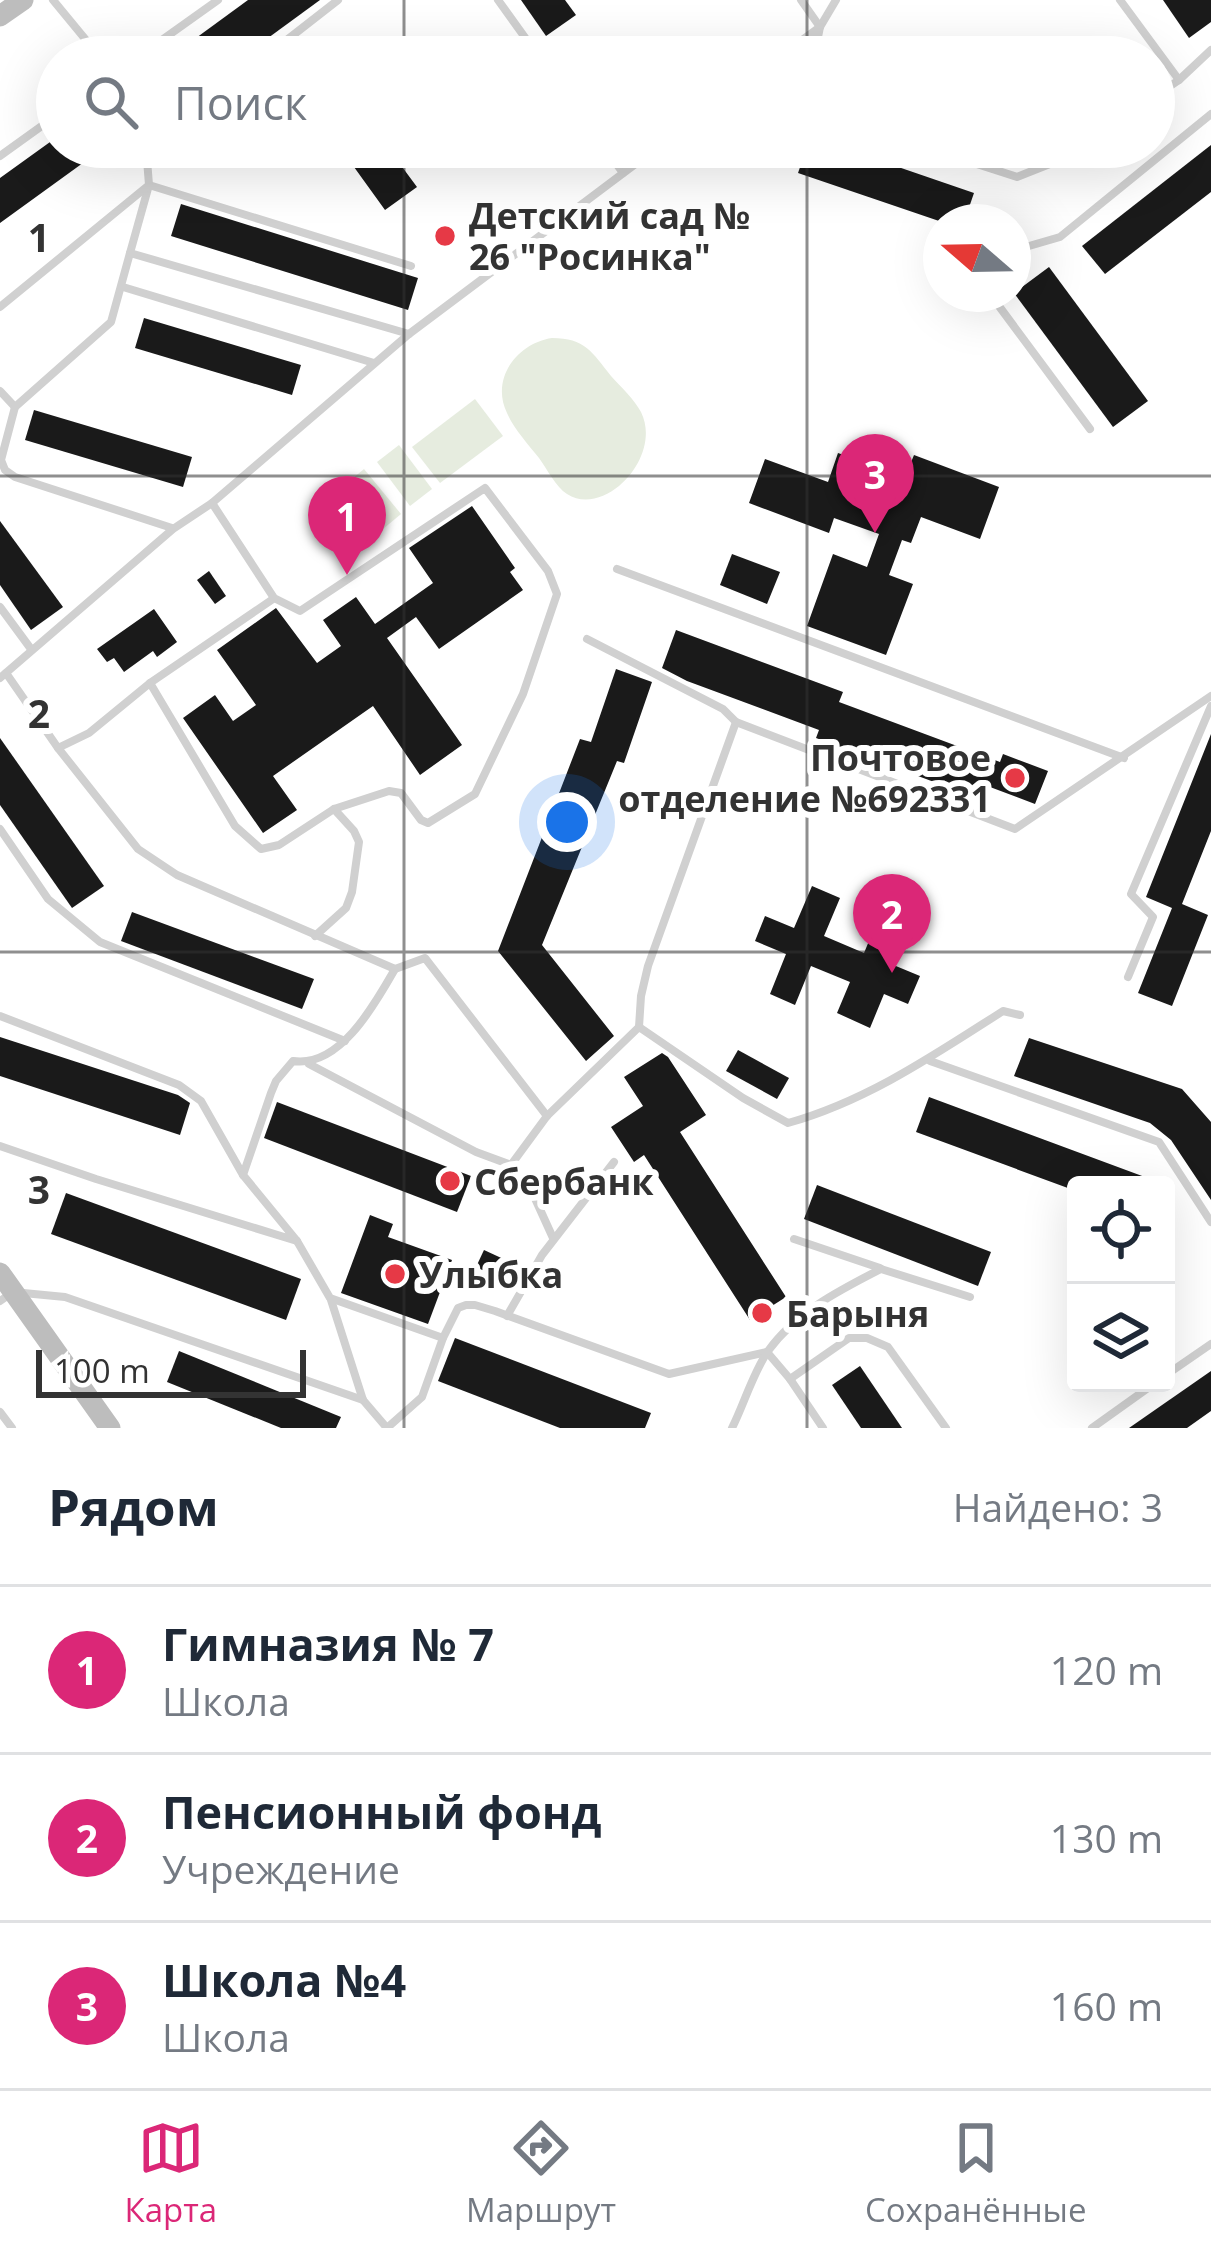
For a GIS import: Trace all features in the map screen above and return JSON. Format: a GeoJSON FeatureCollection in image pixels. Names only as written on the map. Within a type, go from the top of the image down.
{"type":"FeatureCollection","features":[{"type":"Feature","properties":{"kind":"main road"},"geometry":{"type":"LineString","coordinates":[[0,16],[23,0]]}},
{"type":"Feature","properties":{"kind":"main road"},"geometry":{"type":"LineString","coordinates":[[4,1289],[110,1428]]}},
{"type":"Feature","properties":{"kind":"lane"},"geometry":{"type":"LineString","coordinates":[[53,0],[83,36]]}},
{"type":"Feature","properties":{"kind":"lane"},"geometry":{"type":"LineString","coordinates":[[167,36],[218,0]]}},
{"type":"Feature","properties":{"kind":"lane"},"geometry":{"type":"LineString","coordinates":[[292,36],[338,0]]}},
{"type":"Feature","properties":{"kind":"lane"},"geometry":{"type":"LineString","coordinates":[[499,0],[524,36]]}},
{"type":"Feature","properties":{"kind":"lane"},"geometry":{"type":"LineString","coordinates":[[801,0],[820,27]]}},
{"type":"Feature","properties":{"kind":"lane"},"geometry":{"type":"LineString","coordinates":[[818,36],[836,0]]}},
{"type":"Feature","properties":{"kind":"lane"},"geometry":{"type":"LineString","coordinates":[[1120,0],[1147,36]]}},
{"type":"Feature","properties":{"kind":"lane"},"geometry":{"type":"LineString","coordinates":[[808,36],[820,27]]}},
{"type":"Feature","properties":{"kind":"lane"},"geometry":{"type":"LineString","coordinates":[[1175,83],[1211,50]]}},
{"type":"Feature","properties":{"kind":"lane"},"geometry":{"type":"LineString","coordinates":[[1175,75],[1179,80]]}},
{"type":"Feature","properties":{"kind":"lane"},"geometry":{"type":"LineString","coordinates":[[1175,143],[1211,114]]}},
{"type":"Feature","properties":{"kind":"lane"},"geometry":{"type":"LineString","coordinates":[[0,156],[36,130]]}},
{"type":"Feature","properties":{"kind":"lane"},"geometry":{"type":"LineString","coordinates":[[148,168],[149,184],[111,322],[14,407],[1,460],[15,478],[173,529]]}},
{"type":"Feature","properties":{"kind":"lane"},"geometry":{"type":"LineString","coordinates":[[619,168],[623,173]]}},
{"type":"Feature","properties":{"kind":"lane"},"geometry":{"type":"LineString","coordinates":[[395,969],[177,875],[138,849],[3,675],[409,334],[630,168]]}},
{"type":"Feature","properties":{"kind":"lane"},"geometry":{"type":"LineString","coordinates":[[989,168],[1017,177],[1040,168]]}},
{"type":"Feature","properties":{"kind":"lane"},"geometry":{"type":"LineString","coordinates":[[1031,245],[1060,237],[1145,168]]}},
{"type":"Feature","properties":{"kind":"lane"},"geometry":{"type":"LineString","coordinates":[[149,184],[411,266]]}},
{"type":"Feature","properties":{"kind":"lane"},"geometry":{"type":"LineString","coordinates":[[0,307],[149,184]]}},
{"type":"Feature","properties":{"kind":"lane"},"geometry":{"type":"LineString","coordinates":[[130,253],[409,334]]}},
{"type":"Feature","properties":{"kind":"lane"},"geometry":{"type":"LineString","coordinates":[[122,287],[374,363]]}},
{"type":"Feature","properties":{"kind":"lane"},"geometry":{"type":"LineString","coordinates":[[1003,312],[1090,428]]}},
{"type":"Feature","properties":{"kind":"lane"},"geometry":{"type":"LineString","coordinates":[[0,391],[14,407]]}},
{"type":"Feature","properties":{"kind":"lane"},"geometry":{"type":"LineString","coordinates":[[150,683],[235,826],[261,848],[278,845],[334,809],[389,791],[400,793],[428,823],[475,794],[523,694],[556,594],[548,571],[485,488],[300,611],[274,598],[212,502]]}},
{"type":"Feature","properties":{"kind":"lane"},"geometry":{"type":"LineString","coordinates":[[617,569],[1124,758]]}},
{"type":"Feature","properties":{"kind":"lane"},"geometry":{"type":"LineString","coordinates":[[58,748],[89,733],[150,683],[274,598]]}},
{"type":"Feature","properties":{"kind":"lane"},"geometry":{"type":"LineString","coordinates":[[0,607],[32,650]]}},
{"type":"Feature","properties":{"kind":"lane"},"geometry":{"type":"LineString","coordinates":[[587,639],[723,709],[736,722],[1015,829],[1211,696]]}},
{"type":"Feature","properties":{"kind":"lane"},"geometry":{"type":"LineString","coordinates":[[1128,977],[1153,916],[1131,894],[1211,706]]}},
{"type":"Feature","properties":{"kind":"lane"},"geometry":{"type":"LineString","coordinates":[[512,1166],[547,1116],[639,1027],[648,966],[736,722]]}},
{"type":"Feature","properties":{"kind":"lane"},"geometry":{"type":"LineString","coordinates":[[315,936],[346,908],[352,892],[359,842],[334,809]]}},
{"type":"Feature","properties":{"kind":"lane"},"geometry":{"type":"LineString","coordinates":[[0,829],[48,899],[100,942],[345,1041]]}},
{"type":"Feature","properties":{"kind":"lane"},"geometry":{"type":"LineString","coordinates":[[307,1063],[345,1041],[363,1023],[395,969],[425,958],[547,1116]]}},
{"type":"Feature","properties":{"kind":"lane"},"geometry":{"type":"LineString","coordinates":[[639,1027],[742,1098],[788,1123],[824,1113],[928,1061],[1003,1011],[1020,1015]]}},
{"type":"Feature","properties":{"kind":"lane"},"geometry":{"type":"LineString","coordinates":[[0,1016],[178,1085],[201,1101],[243,1175],[297,1241],[330,1298],[363,1400],[387,1428],[422,1397],[442,1338],[458,1308],[466,1305],[669,1373],[767,1352]]}},
{"type":"Feature","properties":{"kind":"lane"},"geometry":{"type":"LineString","coordinates":[[243,1175],[276,1081],[293,1060],[512,1166],[533,1194],[553,1238]]}},
{"type":"Feature","properties":{"kind":"lane"},"geometry":{"type":"LineString","coordinates":[[928,1061],[1159,1142],[1211,1222]]}},
{"type":"Feature","properties":{"kind":"lane"},"geometry":{"type":"LineString","coordinates":[[0,1146],[297,1241]]}},
{"type":"Feature","properties":{"kind":"lane"},"geometry":{"type":"LineString","coordinates":[[506,1316],[553,1238],[614,1162]]}},
{"type":"Feature","properties":{"kind":"lane"},"geometry":{"type":"LineString","coordinates":[[794,1240],[970,1297]]}},
{"type":"Feature","properties":{"kind":"lane"},"geometry":{"type":"LineString","coordinates":[[732,1428],[767,1352],[800,1317],[881,1269]]}},
{"type":"Feature","properties":{"kind":"lane"},"geometry":{"type":"LineString","coordinates":[[4,1289],[65,1298],[363,1400]]}},
{"type":"Feature","properties":{"kind":"lane"},"geometry":{"type":"LineString","coordinates":[[330,1298],[442,1338]]}},
{"type":"Feature","properties":{"kind":"lane"},"geometry":{"type":"LineString","coordinates":[[790,1378],[849,1338],[866,1338],[888,1347],[946,1428]]}},
{"type":"Feature","properties":{"kind":"lane"},"geometry":{"type":"LineString","coordinates":[[1175,1370],[1211,1344]]}},
{"type":"Feature","properties":{"kind":"lane"},"geometry":{"type":"LineString","coordinates":[[767,1352],[823,1428]]}},
{"type":"Feature","properties":{"kind":"lane"},"geometry":{"type":"LineString","coordinates":[[1092,1428],[1142,1392]]}},
{"type":"Feature","properties":{"kind":"lane"},"geometry":{"type":"LineString","coordinates":[[0,1412],[11,1428]]}},
{"type":"Feature","properties":{"kind":"shaded area"},"geometry":{"type":"Polygon","coordinates":[[[552,338],[587,348],[635,402],[645,422],[645,443],[633,471],[613,490],[594,499],[574,497],[559,487],[513,425],[503,400],[510,364],[528,347],[552,338]]]}},
{"type":"Feature","properties":{"kind":"shaded area"},"geometry":{"type":"Polygon","coordinates":[[[475,399],[503,436],[440,483],[412,447],[475,399]]]}},
{"type":"Feature","properties":{"kind":"shaded area"},"geometry":{"type":"Polygon","coordinates":[[[399,445],[432,489],[410,506],[377,462],[399,445]]]}},
{"type":"Feature","properties":{"kind":"shaded area"},"geometry":{"type":"Polygon","coordinates":[[[364,469],[401,514],[353,554],[316,509],[364,469]]]}},
{"type":"Feature","properties":{"kind":"building"},"geometry":{"type":"Polygon","coordinates":[[[248,0],[320,0],[271,36],[199,36],[248,0]]]}},
{"type":"Feature","properties":{"kind":"building"},"geometry":{"type":"Polygon","coordinates":[[[521,0],[565,0],[576,15],[546,36],[521,0]]]}},
{"type":"Feature","properties":{"kind":"building"},"geometry":{"type":"Polygon","coordinates":[[[1163,0],[1211,0],[1211,22],[1189,38],[1163,0]]]}},
{"type":"Feature","properties":{"kind":"building"},"geometry":{"type":"Polygon","coordinates":[[[1211,145],[1211,192],[1105,274],[1082,246],[1211,145]]]}},
{"type":"Feature","properties":{"kind":"building"},"geometry":{"type":"Polygon","coordinates":[[[36,152],[36,168],[76,168],[0,223],[0,178],[36,152]]]}},
{"type":"Feature","properties":{"kind":"building"},"geometry":{"type":"Polygon","coordinates":[[[355,168],[403,168],[417,187],[385,210],[355,168]]]}},
{"type":"Feature","properties":{"kind":"building"},"geometry":{"type":"Polygon","coordinates":[[[800,168],[901,168],[974,193],[970,204],[923,204],[923,216],[798,173],[800,168]]]}},
{"type":"Feature","properties":{"kind":"building"},"geometry":{"type":"Polygon","coordinates":[[[181,204],[418,278],[408,310],[171,236],[181,204]]]}},
{"type":"Feature","properties":{"kind":"building"},"geometry":{"type":"Polygon","coordinates":[[[1049,267],[1148,401],[1113,427],[1028,312],[1031,280],[1049,267]]]}},
{"type":"Feature","properties":{"kind":"building"},"geometry":{"type":"Polygon","coordinates":[[[144,318],[301,365],[292,395],[135,348],[144,318]]]}},
{"type":"Feature","properties":{"kind":"building"},"geometry":{"type":"Polygon","coordinates":[[[34,410],[192,457],[183,487],[25,440],[34,410]]]}},
{"type":"Feature","properties":{"kind":"building"},"geometry":{"type":"Polygon","coordinates":[[[838,453],[905,477],[914,455],[999,487],[980,539],[921,517],[911,543],[902,540],[889,575],[913,584],[886,655],[807,626],[833,554],[867,567],[879,534],[834,518],[829,533],[749,503],[765,459],[828,482],[838,453]]]}},
{"type":"Feature","properties":{"kind":"building"},"geometry":{"type":"Polygon","coordinates":[[[472,506],[515,568],[510,572],[523,590],[439,649],[416,617],[387,638],[462,745],[420,775],[373,706],[273,776],[297,810],[263,833],[183,718],[215,695],[233,721],[256,705],[217,650],[276,608],[317,663],[341,646],[323,620],[356,597],[375,624],[433,583],[409,548],[472,506]]]}},
{"type":"Feature","properties":{"kind":"building"},"geometry":{"type":"Polygon","coordinates":[[[0,521],[63,607],[31,630],[0,585],[0,521]]]}},
{"type":"Feature","properties":{"kind":"building"},"geometry":{"type":"Polygon","coordinates":[[[732,554],[780,572],[767,604],[720,585],[732,554]]]}},
{"type":"Feature","properties":{"kind":"building"},"geometry":{"type":"Polygon","coordinates":[[[209,571],[226,596],[215,604],[197,580],[209,571]]]}},
{"type":"Feature","properties":{"kind":"building"},"geometry":{"type":"Polygon","coordinates":[[[154,609],[177,642],[157,657],[153,651],[124,672],[114,658],[107,662],[97,649],[154,609]]]}},
{"type":"Feature","properties":{"kind":"building"},"geometry":{"type":"Polygon","coordinates":[[[676,630],[843,692],[839,702],[1000,762],[1003,754],[1048,771],[1035,804],[982,784],[977,798],[816,738],[819,730],[687,681],[662,668],[676,630]]]}},
{"type":"Feature","properties":{"kind":"building"},"geometry":{"type":"Polygon","coordinates":[[[616,669],[652,682],[624,763],[617,761],[542,945],[614,1036],[586,1061],[498,951],[580,739],[591,742],[616,669]]]}},
{"type":"Feature","properties":{"kind":"building"},"geometry":{"type":"Polygon","coordinates":[[[1211,734],[1211,831],[1182,904],[1208,915],[1172,1006],[1138,993],[1172,908],[1146,897],[1211,734]]]}},
{"type":"Feature","properties":{"kind":"building"},"geometry":{"type":"Polygon","coordinates":[[[0,738],[104,886],[72,908],[0,805],[0,738]]]}},
{"type":"Feature","properties":{"kind":"building"},"geometry":{"type":"Polygon","coordinates":[[[812,886],[840,898],[824,936],[864,953],[879,917],[906,928],[891,964],[920,976],[908,1004],[884,994],[870,1028],[837,1013],[850,982],[811,966],[795,1005],[770,994],[786,954],[755,941],[765,916],[794,928],[812,886]]]}},
{"type":"Feature","properties":{"kind":"building"},"geometry":{"type":"Polygon","coordinates":[[[132,912],[314,979],[302,1009],[121,941],[132,912]]]}},
{"type":"Feature","properties":{"kind":"building"},"geometry":{"type":"Polygon","coordinates":[[[0,1037],[178,1095],[190,1103],[180,1135],[0,1076],[0,1037]]]}},
{"type":"Feature","properties":{"kind":"building"},"geometry":{"type":"Polygon","coordinates":[[[1029,1038],[1182,1089],[1211,1122],[1211,1200],[1171,1140],[1150,1123],[1014,1076],[1029,1038]]]}},
{"type":"Feature","properties":{"kind":"building"},"geometry":{"type":"Polygon","coordinates":[[[738,1050],[789,1078],[777,1099],[726,1071],[738,1050]]]}},
{"type":"Feature","properties":{"kind":"building"},"geometry":{"type":"Polygon","coordinates":[[[662,1053],[706,1115],[680,1132],[786,1297],[750,1320],[644,1155],[634,1162],[611,1127],[643,1106],[624,1077],[662,1053]]]}},
{"type":"Feature","properties":{"kind":"building"},"geometry":{"type":"Polygon","coordinates":[[[929,1097],[1142,1176],[1067,1176],[1067,1188],[916,1132],[929,1097]]]}},
{"type":"Feature","properties":{"kind":"building"},"geometry":{"type":"Polygon","coordinates":[[[277,1102],[471,1176],[457,1212],[264,1138],[277,1102]]]}},
{"type":"Feature","properties":{"kind":"building"},"geometry":{"type":"Polygon","coordinates":[[[817,1185],[991,1252],[978,1286],[804,1219],[817,1185]]]}},
{"type":"Feature","properties":{"kind":"building"},"geometry":{"type":"Polygon","coordinates":[[[66,1193],[301,1279],[286,1320],[51,1234],[66,1193]]]}},
{"type":"Feature","properties":{"kind":"building"},"geometry":{"type":"Polygon","coordinates":[[[370,1215],[393,1224],[388,1237],[452,1260],[428,1324],[341,1293],[370,1215]]]}},
{"type":"Feature","properties":{"kind":"building"},"geometry":{"type":"Polygon","coordinates":[[[484,1250],[512,1263],[503,1280],[476,1267],[484,1250]]]}},
{"type":"Feature","properties":{"kind":"building"},"geometry":{"type":"Polygon","coordinates":[[[455,1338],[651,1413],[645,1428],[560,1428],[438,1381],[455,1338]]]}},
{"type":"Feature","properties":{"kind":"building"},"geometry":{"type":"Polygon","coordinates":[[[179,1351],[341,1417],[336,1428],[281,1428],[167,1382],[179,1351]]]}},
{"type":"Feature","properties":{"kind":"building"},"geometry":{"type":"Polygon","coordinates":[[[860,1366],[902,1428],[861,1428],[832,1385],[860,1366]]]}},
{"type":"Feature","properties":{"kind":"building"},"geometry":{"type":"Polygon","coordinates":[[[1211,1371],[1211,1411],[1187,1428],[1129,1428],[1211,1371]]]}},
{"type":"Feature","properties":{"kind":"place","name":"Детский сад № 26 \"Росинка\""},"geometry":{"type":"Point","coordinates":[445,236]}},
{"type":"Feature","properties":{"kind":"place","name":"Школа №4"},"geometry":{"type":"Point","coordinates":[875,533]}},
{"type":"Feature","properties":{"kind":"place","name":"Гимназия № 7"},"geometry":{"type":"Point","coordinates":[347,575]}},
{"type":"Feature","properties":{"kind":"place","name":"Почтовое отделение №692331"},"geometry":{"type":"Point","coordinates":[1015,778]}},
{"type":"Feature","properties":{"kind":"place","name":"Пенсионный фонд"},"geometry":{"type":"Point","coordinates":[892,973]}},
{"type":"Feature","properties":{"kind":"place","name":"Сбербанк"},"geometry":{"type":"Point","coordinates":[450,1181]}},
{"type":"Feature","properties":{"kind":"place","name":"Улыбка"},"geometry":{"type":"Point","coordinates":[395,1274]}},
{"type":"Feature","properties":{"kind":"place","name":"Барыня"},"geometry":{"type":"Point","coordinates":[762,1313]}}]}
